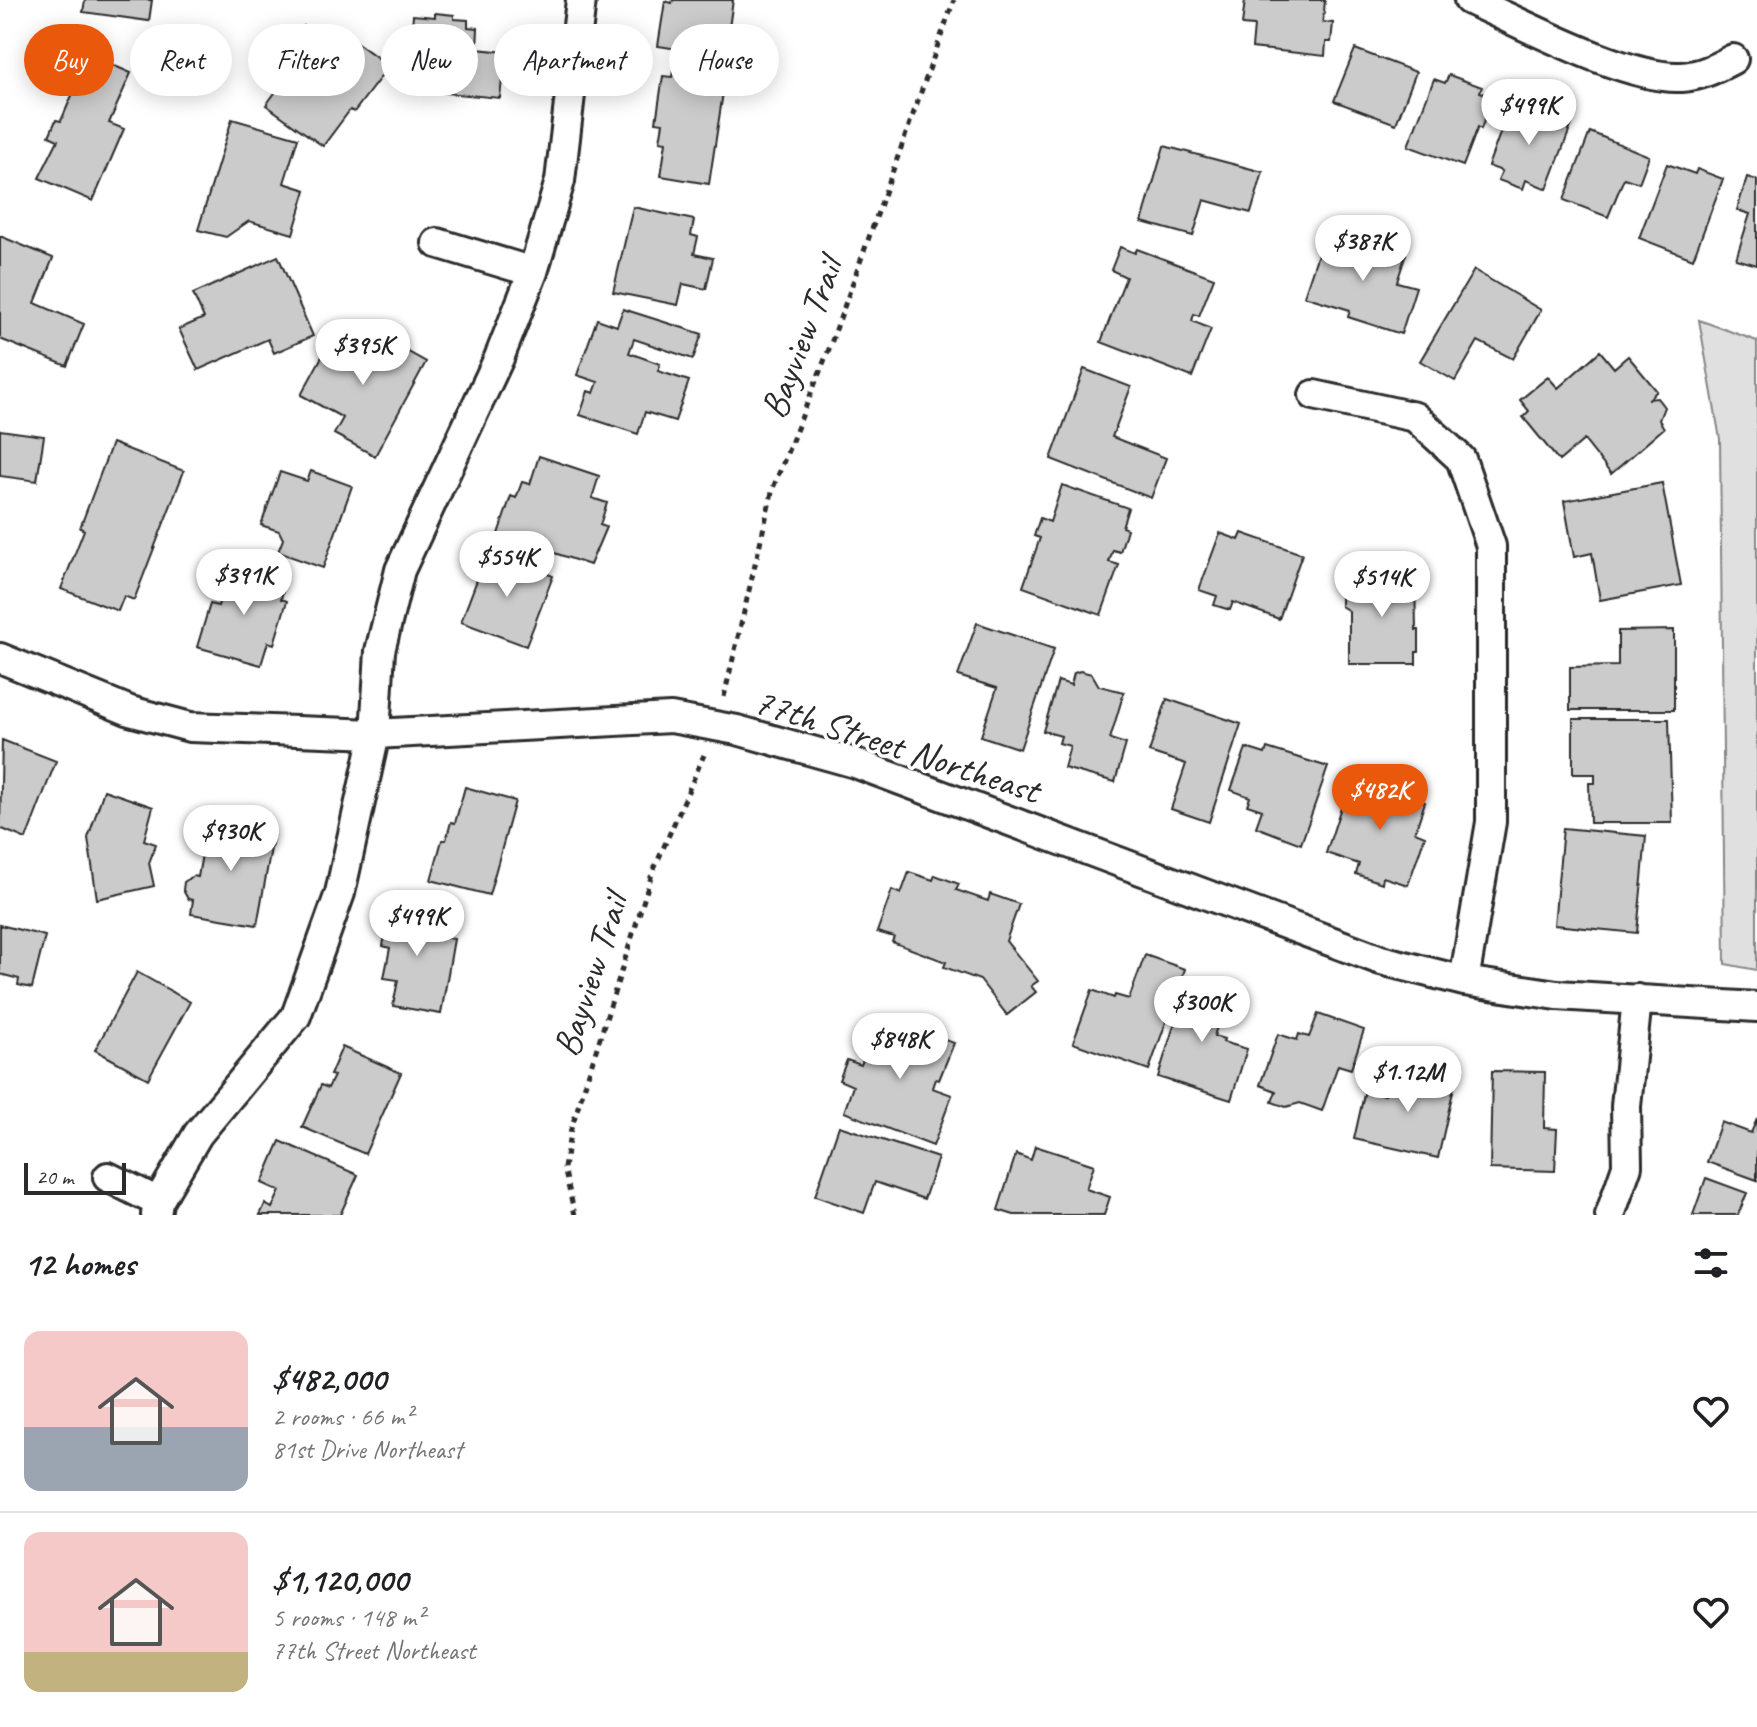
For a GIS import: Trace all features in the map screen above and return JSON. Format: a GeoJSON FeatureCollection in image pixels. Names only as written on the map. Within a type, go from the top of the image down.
{"type":"FeatureCollection","features":[{"type":"Feature","properties":{"kind":"street"},"geometry":{"type":"LineString","coordinates":[[108,1177],[157,1209],[198,1134],[296,1016],[340,893],[375,734],[380,651],[400,570],[499,358],[533,272],[560,181],[581,0]]}},
{"type":"Feature","properties":{"kind":"street"},"geometry":{"type":"LineString","coordinates":[[1469,0],[1601,59],[1652,74],[1680,77],[1705,74],[1733,59]]}},
{"type":"Feature","properties":{"kind":"street"},"geometry":{"type":"LineString","coordinates":[[437,243],[533,272]]}},
{"type":"Feature","properties":{"kind":"street"},"geometry":{"type":"LineString","coordinates":[[1314,395],[1415,417],[1461,459],[1491,546],[1491,822],[1464,981]]}},
{"type":"Feature","properties":{"kind":"street","name":"77th Street Northeast"},"geometry":{"type":"LineString","coordinates":[[0,658],[130,711],[190,727],[375,734],[671,718],[737,730],[855,763],[1381,960],[1464,981],[1557,995],[1757,1007]]}},
{"type":"Feature","properties":{"kind":"street"},"geometry":{"type":"LineString","coordinates":[[1610,1215],[1627,1166],[1626,1106],[1637,999]]}},
{"type":"Feature","properties":{"kind":"path","name":"Bayview Trail"},"geometry":{"type":"LineString","coordinates":[[722,704],[773,488],[835,335],[954,0]]}},
{"type":"Feature","properties":{"kind":"path","name":"Bayview Trail"},"geometry":{"type":"LineString","coordinates":[[575,1215],[564,1168],[571,1129],[652,874],[702,760]]}},
{"type":"Feature","properties":{"kind":"shaded area"},"geometry":{"type":"Polygon","coordinates":[[[1699,320],[1757,341],[1757,970],[1725,964],[1720,439],[1699,320]]]}},
{"type":"Feature","properties":{"kind":"building"},"geometry":{"type":"Polygon","coordinates":[[[85,0],[152,0],[149,21],[83,12],[85,0]]]}},
{"type":"Feature","properties":{"kind":"building"},"geometry":{"type":"Polygon","coordinates":[[[673,0],[733,0],[730,24],[669,24],[669,48],[658,46],[665,1],[672,3],[673,0]]]}},
{"type":"Feature","properties":{"kind":"building"},"geometry":{"type":"Polygon","coordinates":[[[1245,0],[1325,0],[1323,22],[1333,23],[1331,42],[1326,42],[1325,56],[1252,48],[1254,26],[1242,25],[1245,0]]]}},
{"type":"Feature","properties":{"kind":"building"},"geometry":{"type":"Polygon","coordinates":[[[435,13],[454,15],[454,19],[468,20],[468,24],[412,24],[413,15],[435,17],[435,13]]]}},
{"type":"Feature","properties":{"kind":"building"},"geometry":{"type":"Polygon","coordinates":[[[365,49],[381,60],[381,77],[354,112],[350,110],[323,146],[266,105],[273,96],[365,96],[365,49]]]}},
{"type":"Feature","properties":{"kind":"building"},"geometry":{"type":"Polygon","coordinates":[[[478,49],[494,51],[494,96],[500,98],[478,96],[478,49]]]}},
{"type":"Feature","properties":{"kind":"building"},"geometry":{"type":"Polygon","coordinates":[[[1355,49],[1416,72],[1396,124],[1334,101],[1355,49]]]}},
{"type":"Feature","properties":{"kind":"building"},"geometry":{"type":"Polygon","coordinates":[[[114,66],[130,73],[109,123],[124,129],[93,201],[39,178],[58,140],[49,136],[56,120],[61,121],[72,96],[114,96],[114,66]]]}},
{"type":"Feature","properties":{"kind":"building"},"geometry":{"type":"Polygon","coordinates":[[[1449,75],[1482,87],[1480,92],[1493,97],[1463,166],[1408,146],[1434,79],[1445,83],[1449,75]]]}},
{"type":"Feature","properties":{"kind":"building"},"geometry":{"type":"Polygon","coordinates":[[[663,76],[669,77],[669,96],[722,96],[709,184],[661,176],[666,142],[660,141],[663,123],[656,122],[663,76]]]}},
{"type":"Feature","properties":{"kind":"building"},"geometry":{"type":"Polygon","coordinates":[[[1511,104],[1551,118],[1553,114],[1573,121],[1547,189],[1526,180],[1523,189],[1498,180],[1502,171],[1488,166],[1511,104]]]}},
{"type":"Feature","properties":{"kind":"building"},"geometry":{"type":"Polygon","coordinates":[[[232,119],[298,138],[284,183],[306,190],[293,234],[249,221],[226,237],[198,230],[232,119]]]}},
{"type":"Feature","properties":{"kind":"building"},"geometry":{"type":"Polygon","coordinates":[[[1590,132],[1649,156],[1639,183],[1624,178],[1608,217],[1564,200],[1590,132]]]}},
{"type":"Feature","properties":{"kind":"building"},"geometry":{"type":"Polygon","coordinates":[[[1164,146],[1263,172],[1251,213],[1204,200],[1193,236],[1142,222],[1164,146]]]}},
{"type":"Feature","properties":{"kind":"building"},"geometry":{"type":"Polygon","coordinates":[[[1667,164],[1695,174],[1697,169],[1723,179],[1693,259],[1639,238],[1667,164]]]}},
{"type":"Feature","properties":{"kind":"building"},"geometry":{"type":"Polygon","coordinates":[[[1747,177],[1757,180],[1757,265],[1736,259],[1750,214],[1737,210],[1747,177]]]}},
{"type":"Feature","properties":{"kind":"building"},"geometry":{"type":"Polygon","coordinates":[[[633,207],[694,220],[691,235],[698,237],[694,254],[713,258],[706,289],[683,284],[678,305],[613,292],[633,207]]]}},
{"type":"Feature","properties":{"kind":"building"},"geometry":{"type":"Polygon","coordinates":[[[1344,234],[1406,254],[1397,282],[1416,287],[1401,334],[1348,317],[1350,310],[1304,296],[1322,242],[1340,248],[1344,234]]]}},
{"type":"Feature","properties":{"kind":"building"},"geometry":{"type":"Polygon","coordinates":[[[0,236],[53,258],[35,303],[84,324],[67,366],[0,339],[0,236]]]}},
{"type":"Feature","properties":{"kind":"building"},"geometry":{"type":"Polygon","coordinates":[[[1120,247],[1135,253],[1137,249],[1214,278],[1199,316],[1194,314],[1192,321],[1211,329],[1192,377],[1101,342],[1126,277],[1111,270],[1120,247]]]}},
{"type":"Feature","properties":{"kind":"building"},"geometry":{"type":"Polygon","coordinates":[[[278,256],[313,336],[274,353],[268,339],[198,370],[179,329],[204,318],[193,294],[278,256]]]}},
{"type":"Feature","properties":{"kind":"building"},"geometry":{"type":"Polygon","coordinates":[[[1474,270],[1541,310],[1513,359],[1478,341],[1455,381],[1420,361],[1474,270]]]}},
{"type":"Feature","properties":{"kind":"building"},"geometry":{"type":"Polygon","coordinates":[[[623,309],[702,334],[693,359],[634,339],[629,353],[660,364],[658,371],[689,381],[675,421],[645,412],[638,434],[580,415],[588,391],[594,393],[598,382],[577,375],[597,319],[617,326],[623,309]]]}},
{"type":"Feature","properties":{"kind":"building"},"geometry":{"type":"Polygon","coordinates":[[[338,327],[379,350],[385,339],[426,362],[375,456],[334,434],[343,418],[301,395],[338,327]]]}},
{"type":"Feature","properties":{"kind":"building"},"geometry":{"type":"Polygon","coordinates":[[[1600,351],[1614,368],[1628,356],[1657,391],[1649,399],[1657,398],[1664,407],[1659,420],[1664,428],[1611,474],[1584,440],[1559,461],[1523,417],[1529,411],[1520,400],[1548,377],[1558,388],[1600,351]]]}},
{"type":"Feature","properties":{"kind":"building"},"geometry":{"type":"Polygon","coordinates":[[[1084,369],[1131,387],[1112,437],[1166,458],[1151,498],[1051,459],[1084,369]]]}},
{"type":"Feature","properties":{"kind":"building"},"geometry":{"type":"Polygon","coordinates":[[[0,430],[44,436],[37,481],[0,476],[0,430]]]}},
{"type":"Feature","properties":{"kind":"building"},"geometry":{"type":"Polygon","coordinates":[[[112,443],[184,471],[134,600],[124,596],[118,611],[61,589],[112,443]]]}},
{"type":"Feature","properties":{"kind":"building"},"geometry":{"type":"Polygon","coordinates":[[[539,456],[599,476],[592,498],[607,503],[600,525],[606,527],[590,565],[498,534],[511,496],[516,498],[522,482],[530,484],[539,456]]]}},
{"type":"Feature","properties":{"kind":"building"},"geometry":{"type":"Polygon","coordinates":[[[311,471],[352,486],[323,568],[278,552],[283,539],[279,531],[261,525],[280,472],[307,481],[311,471]]]}},
{"type":"Feature","properties":{"kind":"building"},"geometry":{"type":"Polygon","coordinates":[[[1662,483],[1681,585],[1600,600],[1592,553],[1574,557],[1564,501],[1662,483]]]}},
{"type":"Feature","properties":{"kind":"building"},"geometry":{"type":"Polygon","coordinates":[[[1062,485],[1128,508],[1122,527],[1127,529],[1120,552],[1113,550],[1109,562],[1119,565],[1101,615],[1023,587],[1040,538],[1034,536],[1040,518],[1050,522],[1062,485]]]}},
{"type":"Feature","properties":{"kind":"building"},"geometry":{"type":"Polygon","coordinates":[[[1220,533],[1239,540],[1242,533],[1302,554],[1279,619],[1233,602],[1230,610],[1214,605],[1217,596],[1199,590],[1220,533]]]}},
{"type":"Feature","properties":{"kind":"building"},"geometry":{"type":"Polygon","coordinates":[[[488,551],[553,576],[526,646],[461,622],[488,551]]]}},
{"type":"Feature","properties":{"kind":"building"},"geometry":{"type":"Polygon","coordinates":[[[230,568],[285,583],[281,599],[287,601],[274,644],[268,642],[261,665],[197,647],[210,604],[218,606],[230,568]]]}},
{"type":"Feature","properties":{"kind":"building"},"geometry":{"type":"Polygon","coordinates":[[[1349,575],[1415,575],[1416,630],[1419,630],[1416,664],[1349,664],[1349,611],[1341,606],[1341,595],[1349,590],[1349,575]]]}},
{"type":"Feature","properties":{"kind":"building"},"geometry":{"type":"Polygon","coordinates":[[[977,623],[1054,649],[1020,749],[981,736],[997,688],[958,676],[977,623]]]}},
{"type":"Feature","properties":{"kind":"building"},"geometry":{"type":"Polygon","coordinates":[[[1674,630],[1674,710],[1570,710],[1570,667],[1618,666],[1618,631],[1674,630]]]}},
{"type":"Feature","properties":{"kind":"building"},"geometry":{"type":"Polygon","coordinates":[[[1074,673],[1092,674],[1099,686],[1124,692],[1110,739],[1126,744],[1115,782],[1064,768],[1070,746],[1059,743],[1061,736],[1043,731],[1058,681],[1071,685],[1074,673]]]}},
{"type":"Feature","properties":{"kind":"building"},"geometry":{"type":"Polygon","coordinates":[[[1167,699],[1241,724],[1209,822],[1171,809],[1186,764],[1149,752],[1167,699]]]}},
{"type":"Feature","properties":{"kind":"building"},"geometry":{"type":"Polygon","coordinates":[[[1573,719],[1669,719],[1672,823],[1590,823],[1589,783],[1595,783],[1595,774],[1573,774],[1573,719]]]}},
{"type":"Feature","properties":{"kind":"building"},"geometry":{"type":"Polygon","coordinates":[[[2,740],[56,761],[26,839],[0,828],[2,740]]]}},
{"type":"Feature","properties":{"kind":"building"},"geometry":{"type":"Polygon","coordinates":[[[1246,748],[1265,754],[1267,748],[1328,767],[1301,844],[1256,827],[1262,810],[1247,805],[1250,797],[1231,790],[1246,748]]]}},
{"type":"Feature","properties":{"kind":"building"},"geometry":{"type":"Polygon","coordinates":[[[1382,772],[1415,784],[1411,797],[1425,802],[1415,832],[1425,836],[1408,885],[1383,877],[1382,883],[1356,874],[1359,864],[1326,853],[1346,792],[1373,802],[1382,772]]]}},
{"type":"Feature","properties":{"kind":"building"},"geometry":{"type":"Polygon","coordinates":[[[465,787],[515,801],[489,895],[431,880],[442,840],[446,840],[451,822],[455,823],[465,787]]]}},
{"type":"Feature","properties":{"kind":"building"},"geometry":{"type":"Polygon","coordinates":[[[104,790],[153,807],[144,840],[156,844],[149,863],[154,886],[97,899],[88,838],[104,790]]]}},
{"type":"Feature","properties":{"kind":"building"},"geometry":{"type":"Polygon","coordinates":[[[208,820],[274,832],[257,925],[191,914],[193,900],[188,899],[183,890],[184,882],[193,876],[198,877],[208,820]]]}},
{"type":"Feature","properties":{"kind":"building"},"geometry":{"type":"Polygon","coordinates":[[[1563,828],[1646,836],[1637,933],[1554,925],[1563,828]]]}},
{"type":"Feature","properties":{"kind":"building"},"geometry":{"type":"Polygon","coordinates":[[[909,872],[933,880],[935,875],[959,884],[956,890],[988,901],[990,894],[1019,904],[1006,941],[1038,981],[1031,986],[1036,992],[1007,1015],[980,980],[944,967],[946,962],[892,942],[894,937],[877,932],[892,890],[901,894],[909,872]]]}},
{"type":"Feature","properties":{"kind":"building"},"geometry":{"type":"Polygon","coordinates":[[[391,902],[437,910],[433,935],[454,939],[441,1014],[393,1006],[398,980],[384,978],[390,948],[383,946],[391,902]]]}},
{"type":"Feature","properties":{"kind":"building"},"geometry":{"type":"Polygon","coordinates":[[[0,925],[45,936],[32,988],[18,985],[19,979],[0,974],[0,925]]]}},
{"type":"Feature","properties":{"kind":"building"},"geometry":{"type":"Polygon","coordinates":[[[1145,955],[1185,969],[1149,1070],[1073,1043],[1092,990],[1114,998],[1115,995],[1129,999],[1145,955]]]}},
{"type":"Feature","properties":{"kind":"building"},"geometry":{"type":"Polygon","coordinates":[[[137,972],[190,1002],[148,1079],[95,1050],[137,972]]]}},
{"type":"Feature","properties":{"kind":"building"},"geometry":{"type":"Polygon","coordinates":[[[1189,977],[1229,989],[1214,1036],[1247,1049],[1231,1100],[1158,1077],[1189,977]]]}},
{"type":"Feature","properties":{"kind":"building"},"geometry":{"type":"Polygon","coordinates":[[[1318,1014],[1364,1030],[1351,1069],[1338,1065],[1322,1111],[1300,1103],[1286,1107],[1272,1102],[1276,1091],[1260,1085],[1278,1034],[1297,1040],[1299,1034],[1309,1037],[1318,1014]]]}},
{"type":"Feature","properties":{"kind":"building"},"geometry":{"type":"Polygon","coordinates":[[[879,1016],[954,1043],[939,1080],[935,1079],[932,1088],[952,1095],[933,1146],[844,1112],[853,1086],[839,1080],[847,1060],[861,1065],[879,1016]]]}},
{"type":"Feature","properties":{"kind":"building"},"geometry":{"type":"Polygon","coordinates":[[[342,1047],[401,1073],[365,1154],[302,1127],[321,1085],[328,1088],[334,1076],[330,1075],[342,1047]]]}},
{"type":"Feature","properties":{"kind":"building"},"geometry":{"type":"Polygon","coordinates":[[[1406,1067],[1456,1078],[1438,1158],[1354,1139],[1365,1090],[1385,1095],[1388,1085],[1401,1088],[1406,1067]]]}},
{"type":"Feature","properties":{"kind":"building"},"geometry":{"type":"Polygon","coordinates":[[[1492,1071],[1545,1072],[1544,1128],[1557,1129],[1555,1171],[1490,1169],[1492,1071]]]}},
{"type":"Feature","properties":{"kind":"building"},"geometry":{"type":"Polygon","coordinates":[[[1757,1119],[1757,1180],[1707,1162],[1721,1122],[1751,1133],[1757,1119]]]}},
{"type":"Feature","properties":{"kind":"building"},"geometry":{"type":"Polygon","coordinates":[[[839,1126],[938,1158],[924,1199],[875,1182],[864,1213],[815,1196],[839,1126]]]}},
{"type":"Feature","properties":{"kind":"building"},"geometry":{"type":"Polygon","coordinates":[[[280,1141],[358,1175],[340,1215],[260,1215],[265,1204],[272,1208],[280,1191],[262,1183],[280,1141]]]}},
{"type":"Feature","properties":{"kind":"building"},"geometry":{"type":"Polygon","coordinates":[[[1035,1146],[1094,1165],[1086,1189],[1110,1197],[1104,1215],[1014,1215],[998,1210],[1016,1154],[1031,1160],[1035,1146]]]}},
{"type":"Feature","properties":{"kind":"building"},"geometry":{"type":"Polygon","coordinates":[[[1706,1178],[1747,1193],[1738,1215],[1693,1215],[1706,1178]]]}}]}
